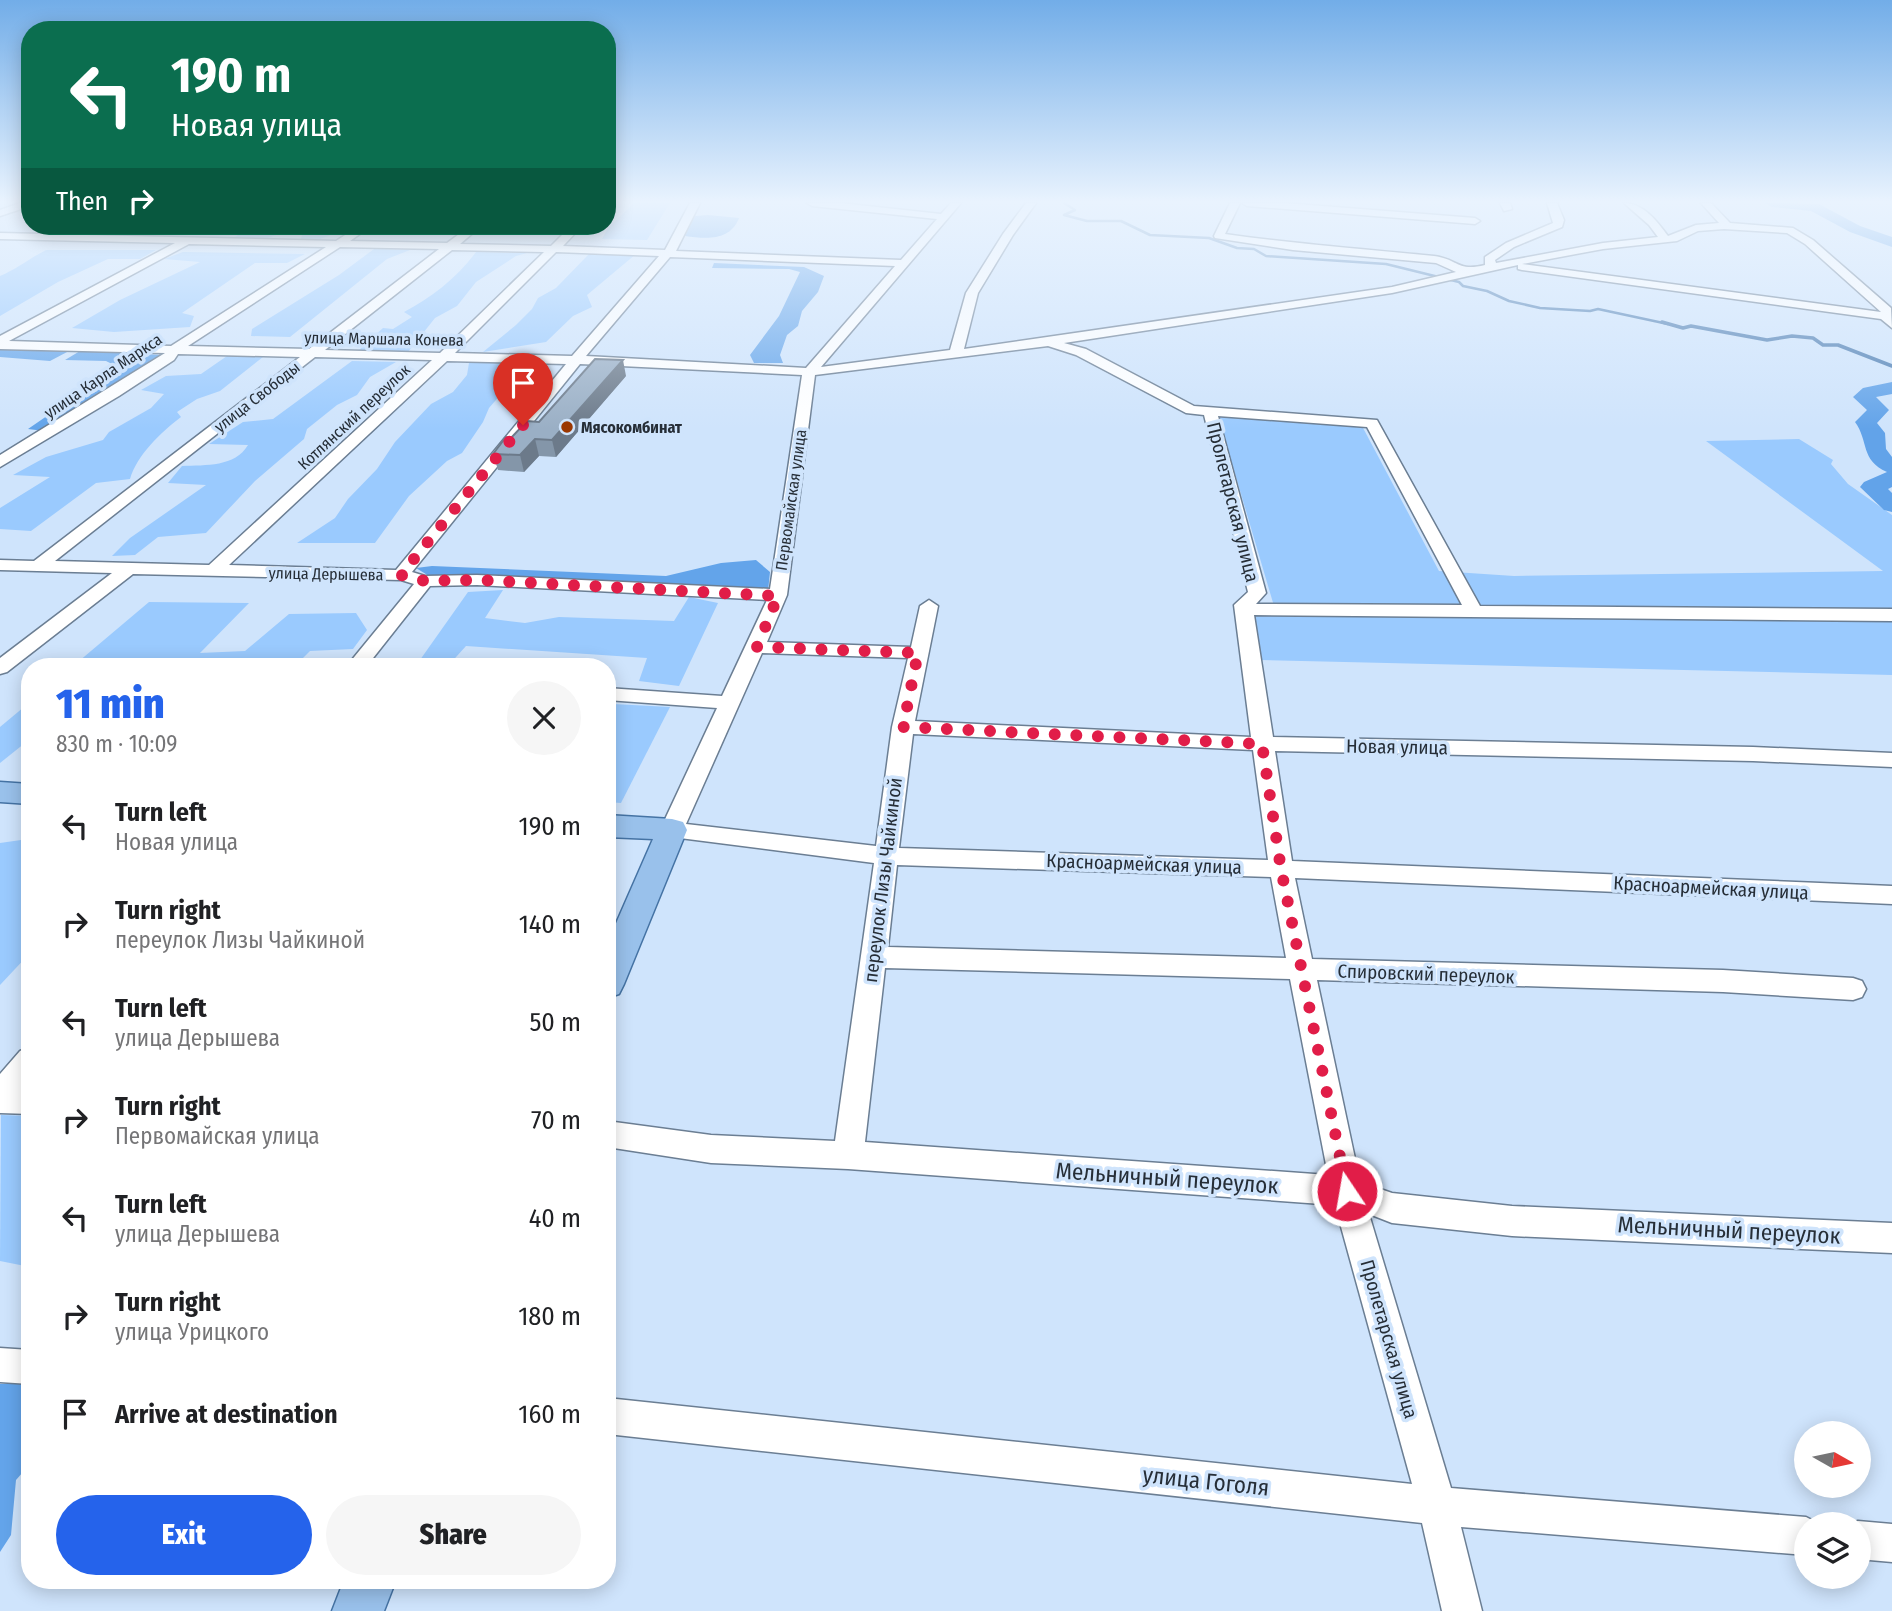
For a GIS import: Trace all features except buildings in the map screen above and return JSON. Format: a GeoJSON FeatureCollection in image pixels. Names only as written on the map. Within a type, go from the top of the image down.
{"type":"FeatureCollection","features":[{"type":"Feature","properties":{"kind":"main road"},"geometry":{"type":"LineString","coordinates":[[0,792],[21,793]]}},
{"type":"Feature","properties":{"kind":"main road","name":"Красноармейская улица"},"geometry":{"type":"LineString","coordinates":[[616,827],[672,830]]}},
{"type":"Feature","properties":{"kind":"main road","name":"Первомайская улица"},"geometry":{"type":"LineString","coordinates":[[616,963],[672,830]]}},
{"type":"Feature","properties":{"kind":"main road"},"geometry":{"type":"LineString","coordinates":[[358,1611],[367,1589]]}},
{"type":"Feature","properties":{"kind":"street"},"geometry":{"type":"LineString","coordinates":[[0,343],[118,278]]}},
{"type":"Feature","properties":{"kind":"street","name":"улица Карла Маркса"},"geometry":{"type":"LineString","coordinates":[[0,462],[114,393],[286,278]]}},
{"type":"Feature","properties":{"kind":"street","name":"улица Свободы"},"geometry":{"type":"LineString","coordinates":[[37,567],[409,278]]}},
{"type":"Feature","properties":{"kind":"street","name":"Котлянский переулок"},"geometry":{"type":"LineString","coordinates":[[212,572],[525,278]]}},
{"type":"Feature","properties":{"kind":"street"},"geometry":{"type":"LineString","coordinates":[[401,575],[646,278]]}},
{"type":"Feature","properties":{"kind":"street"},"geometry":{"type":"LineString","coordinates":[[809,372],[890,278]]}},
{"type":"Feature","properties":{"kind":"street"},"geometry":{"type":"LineString","coordinates":[[956,354],[972,293],[981,278]]}},
{"type":"Feature","properties":{"kind":"street","name":"улица Маршала Конева"},"geometry":{"type":"LineString","coordinates":[[0,343],[174,351],[576,360],[809,372],[1049,342],[1139,326],[1392,290],[1445,278]]}},
{"type":"Feature","properties":{"kind":"street"},"geometry":{"type":"LineString","coordinates":[[1603,278],[1889,320]]}},
{"type":"Feature","properties":{"kind":"street","name":"улица Маршала Конева"},"geometry":{"type":"LineString","coordinates":[[1848,278],[1887,311],[1889,320]]}},
{"type":"Feature","properties":{"kind":"street"},"geometry":{"type":"LineString","coordinates":[[1049,342],[1081,352],[1174,404],[1191,410],[1372,423],[1474,611]]}},
{"type":"Feature","properties":{"kind":"street","name":"Первомайская улица"},"geometry":{"type":"LineString","coordinates":[[672,830],[778,596],[809,372]]}},
{"type":"Feature","properties":{"kind":"street","name":"Пролетарская улица"},"geometry":{"type":"LineString","coordinates":[[1210,412],[1257,593],[1243,606],[1262,744],[1281,869],[1347,1191],[1437,1506],[1462,1611]]}},
{"type":"Feature","properties":{"kind":"street","name":"улица Дерышева"},"geometry":{"type":"LineString","coordinates":[[0,565],[401,575],[425,581],[477,580],[778,596]]}},
{"type":"Feature","properties":{"kind":"street"},"geometry":{"type":"LineString","coordinates":[[0,668],[128,569]]}},
{"type":"Feature","properties":{"kind":"street"},"geometry":{"type":"LineString","coordinates":[[363,658],[425,581]]}},
{"type":"Feature","properties":{"kind":"street","name":"переулок Лизы Чайкиной"},"geometry":{"type":"LineString","coordinates":[[848,1154],[903,727],[929,606]]}},
{"type":"Feature","properties":{"kind":"street"},"geometry":{"type":"LineString","coordinates":[[1244,609],[1892,615]]}},
{"type":"Feature","properties":{"kind":"street"},"geometry":{"type":"LineString","coordinates":[[757,647],[918,653]]}},
{"type":"Feature","properties":{"kind":"street"},"geometry":{"type":"LineString","coordinates":[[616,695],[730,703]]}},
{"type":"Feature","properties":{"kind":"street","name":"Новая улица"},"geometry":{"type":"LineString","coordinates":[[903,727],[1262,744],[1753,754],[1892,760]]}},
{"type":"Feature","properties":{"kind":"street","name":"Красноармейская улица"},"geometry":{"type":"LineString","coordinates":[[672,830],[885,856],[1281,869],[1892,895]]}},
{"type":"Feature","properties":{"kind":"street","name":"Спировский переулок"},"geometry":{"type":"LineString","coordinates":[[873,957],[1723,981],[1853,989]]}},
{"type":"Feature","properties":{"kind":"street"},"geometry":{"type":"LineString","coordinates":[[0,1097],[21,1070]]}},
{"type":"Feature","properties":{"kind":"street"},"geometry":{"type":"LineString","coordinates":[[0,1097],[21,1100]]}},
{"type":"Feature","properties":{"kind":"street","name":"Мельничный переулок"},"geometry":{"type":"LineString","coordinates":[[616,1135],[711,1149],[848,1154],[1347,1191],[1392,1208],[1512,1221],[1892,1238]]}},
{"type":"Feature","properties":{"kind":"street"},"geometry":{"type":"LineString","coordinates":[[0,1365],[21,1366]]}},
{"type":"Feature","properties":{"kind":"street","name":"улица Гоголя"},"geometry":{"type":"LineString","coordinates":[[616,1417],[1437,1506],[1794,1535]]}},
{"type":"Feature","properties":{"kind":"street"},"geometry":{"type":"LineString","coordinates":[[1871,1541],[1892,1543]]}},
{"type":"Feature","properties":{"kind":"shaded area"},"geometry":{"type":"Polygon","coordinates":[[[0,278],[66,278],[58,282],[0,316],[0,278]]]}},
{"type":"Feature","properties":{"kind":"shaded area"},"geometry":{"type":"Polygon","coordinates":[[[166,278],[233,278],[182,313],[194,316],[190,327],[114,332],[72,328],[120,300],[166,278]]]}},
{"type":"Feature","properties":{"kind":"shaded area"},"geometry":{"type":"Polygon","coordinates":[[[334,278],[363,278],[290,337],[251,336],[252,329],[334,278]]]}},
{"type":"Feature","properties":{"kind":"shaded area"},"geometry":{"type":"Polygon","coordinates":[[[452,278],[482,278],[457,306],[435,318],[408,352],[359,350],[383,328],[393,329],[412,317],[404,312],[452,278]]]}},
{"type":"Feature","properties":{"kind":"shaded area"},"geometry":{"type":"Polygon","coordinates":[[[566,278],[607,278],[587,295],[592,307],[573,316],[546,342],[483,352],[516,325],[532,309],[538,298],[556,288],[566,278]]]}},
{"type":"Feature","properties":{"kind":"shaded area"},"geometry":{"type":"Polygon","coordinates":[[[797,278],[823,278],[818,292],[802,311],[798,326],[787,335],[780,355],[783,363],[754,363],[750,355],[779,316],[797,278]]]}},
{"type":"Feature","properties":{"kind":"shaded area"},"geometry":{"type":"Polygon","coordinates":[[[0,349],[69,351],[50,361],[0,357],[0,349]]]}},
{"type":"Feature","properties":{"kind":"shaded area"},"geometry":{"type":"Polygon","coordinates":[[[80,351],[163,355],[44,431],[28,429],[118,367],[106,361],[65,360],[80,351]]]}},
{"type":"Feature","properties":{"kind":"shaded area"},"geometry":{"type":"Polygon","coordinates":[[[227,356],[263,357],[220,391],[197,399],[177,412],[181,417],[151,445],[138,461],[130,479],[96,483],[31,531],[0,529],[0,508],[50,477],[13,475],[46,457],[103,440],[109,432],[151,408],[164,394],[141,390],[166,376],[201,374],[227,356]]]}},
{"type":"Feature","properties":{"kind":"shaded area"},"geometry":{"type":"Polygon","coordinates":[[[352,361],[396,362],[370,377],[357,395],[337,405],[307,429],[304,439],[255,481],[206,533],[158,537],[135,555],[112,556],[130,538],[206,485],[168,483],[182,466],[228,461],[248,445],[209,444],[243,422],[273,419],[352,361]]]}},
{"type":"Feature","properties":{"kind":"shaded area"},"geometry":{"type":"Polygon","coordinates":[[[469,363],[528,363],[489,408],[462,453],[447,461],[409,496],[375,543],[297,543],[335,518],[348,499],[377,469],[395,442],[431,404],[453,392],[467,375],[469,363]]]}},
{"type":"Feature","properties":{"kind":"shaded area"},"geometry":{"type":"Polygon","coordinates":[[[1218,416],[1362,426],[1439,571],[1514,576],[1883,571],[1706,441],[1799,439],[1833,460],[1831,464],[1848,484],[1892,515],[1892,675],[1261,660],[1252,607],[1274,606],[1218,416]]]}},
{"type":"Feature","properties":{"kind":"shaded area"},"geometry":{"type":"Polygon","coordinates":[[[756,560],[770,572],[768,591],[429,576],[416,568],[432,566],[666,576],[721,563],[756,560]]]}},
{"type":"Feature","properties":{"kind":"shaded area"},"geometry":{"type":"Polygon","coordinates":[[[503,590],[485,618],[525,623],[559,617],[674,621],[689,597],[718,603],[679,686],[639,681],[647,658],[466,646],[455,658],[421,658],[468,592],[503,590]]]}},
{"type":"Feature","properties":{"kind":"shaded area"},"geometry":{"type":"Polygon","coordinates":[[[149,602],[249,603],[200,653],[245,651],[289,614],[356,613],[367,630],[353,649],[310,651],[303,658],[83,658],[149,602]]]}},
{"type":"Feature","properties":{"kind":"shaded area"},"geometry":{"type":"Polygon","coordinates":[[[616,704],[670,707],[621,803],[616,803],[616,704]]]}},
{"type":"Feature","properties":{"kind":"shaded area"},"geometry":{"type":"Polygon","coordinates":[[[21,710],[21,746],[0,763],[0,727],[21,710]]]}},
{"type":"Feature","properties":{"kind":"shaded area"},"geometry":{"type":"Polygon","coordinates":[[[21,840],[21,963],[0,985],[0,843],[21,840]]]}},
{"type":"Feature","properties":{"kind":"shaded area"},"geometry":{"type":"Polygon","coordinates":[[[1,1115],[21,1116],[21,1265],[0,1261],[1,1115]]]}},
{"type":"Feature","properties":{"kind":"shaded area"},"geometry":{"type":"Polygon","coordinates":[[[0,1384],[21,1384],[21,1474],[16,1480],[11,1535],[0,1552],[0,1384]]]}},
{"type":"Feature","properties":{"kind":"waterway"},"geometry":{"type":"LineString","coordinates":[[1444,278],[1487,291],[1509,301],[1540,308],[1590,311],[1598,309],[1668,324]]}},
{"type":"Feature","properties":{"kind":"waterway"},"geometry":{"type":"LineString","coordinates":[[1662,322],[1683,328],[1691,326],[1767,340],[1792,336],[1813,338],[1823,345],[1838,345],[1892,366]]}},
{"type":"Feature","properties":{"kind":"waterway"},"geometry":{"type":"LineString","coordinates":[[1892,388],[1870,392],[1863,397],[1879,410],[1866,422],[1874,433],[1877,453],[1892,467]]}},
{"type":"Feature","properties":{"kind":"waterway"},"geometry":{"type":"LineString","coordinates":[[1892,478],[1872,487],[1892,505]]}},
{"type":"Feature","properties":{"kind":"place","name":"Мясокомбинат"},"geometry":{"type":"Point","coordinates":[567,427]}},
{"type":"Feature","properties":{"kind":"route"},"geometry":{"type":"LineString","coordinates":[[523,425],[401,575],[425,581],[477,580],[778,596],[757,647],[918,653],[903,727],[1262,744],[1281,869],[1347,1191]]}}]}
